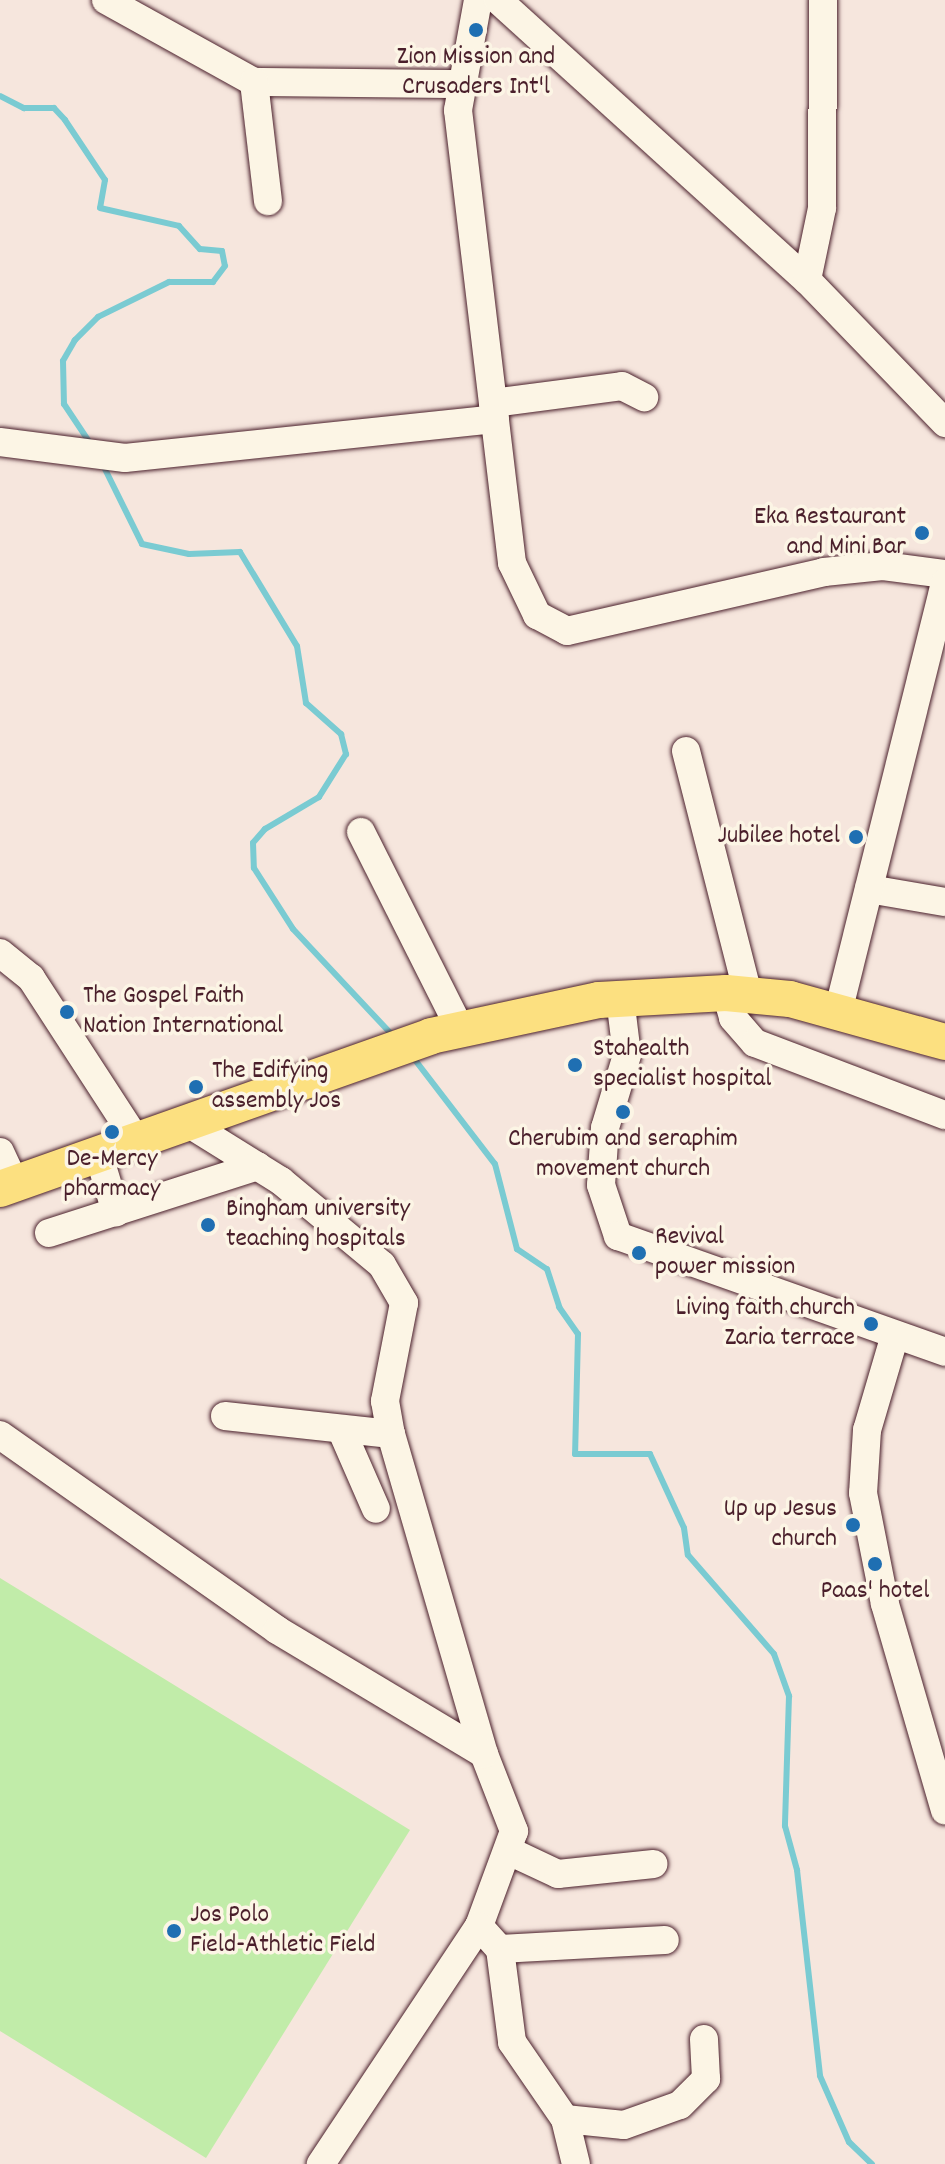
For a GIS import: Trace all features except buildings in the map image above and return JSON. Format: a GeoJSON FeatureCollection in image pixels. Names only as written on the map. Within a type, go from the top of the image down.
{"type":"FeatureCollection","features":[{"type":"Feature","properties":{"kind":"main road"},"geometry":{"type":"LineString","coordinates":[[5,1175],[99,1156],[446,1032],[620,998],[737,994],[839,1008],[945,1042]]}},
{"type":"Feature","properties":{"kind":"street"},"geometry":{"type":"LineString","coordinates":[[106,0],[254,82],[459,84]]}},
{"type":"Feature","properties":{"kind":"street"},"geometry":{"type":"LineString","coordinates":[[478,0],[459,84],[512,563],[537,615],[555,629],[583,629],[824,572],[883,566],[945,574]]}},
{"type":"Feature","properties":{"kind":"street"},"geometry":{"type":"LineString","coordinates":[[807,280],[822,208],[823,0]]}},
{"type":"Feature","properties":{"kind":"street"},"geometry":{"type":"LineString","coordinates":[[507,3],[807,280],[945,423]]}},
{"type":"Feature","properties":{"kind":"street"},"geometry":{"type":"LineString","coordinates":[[254,82],[268,201]]}},
{"type":"Feature","properties":{"kind":"street"},"geometry":{"type":"LineString","coordinates":[[0,442],[77,455],[125,458],[494,411],[622,386],[644,397]]}},
{"type":"Feature","properties":{"kind":"street"},"geometry":{"type":"LineString","coordinates":[[839,1008],[945,583]]}},
{"type":"Feature","properties":{"kind":"street"},"geometry":{"type":"LineString","coordinates":[[686,751],[737,994],[733,1018],[755,1043],[945,1115]]}},
{"type":"Feature","properties":{"kind":"street"},"geometry":{"type":"LineString","coordinates":[[361,832],[446,1032]]}},
{"type":"Feature","properties":{"kind":"street"},"geometry":{"type":"LineString","coordinates":[[869,889],[945,902]]}},
{"type":"Feature","properties":{"kind":"street"},"geometry":{"type":"LineString","coordinates":[[0,953],[31,978],[138,1143]]}},
{"type":"Feature","properties":{"kind":"street"},"geometry":{"type":"LineString","coordinates":[[620,998],[627,1055],[605,1128],[601,1185],[618,1236],[945,1352]]}},
{"type":"Feature","properties":{"kind":"street"},"geometry":{"type":"LineString","coordinates":[[191,1125],[258,1166],[382,1265],[404,1303],[385,1401],[391,1434],[484,1754],[511,1814],[511,1852],[479,1926],[321,2164]]}},
{"type":"Feature","properties":{"kind":"street"},"geometry":{"type":"LineString","coordinates":[[99,1156],[116,1212]]}},
{"type":"Feature","properties":{"kind":"street"},"geometry":{"type":"LineString","coordinates":[[49,1233],[258,1166]]}},
{"type":"Feature","properties":{"kind":"street"},"geometry":{"type":"LineString","coordinates":[[895,1335],[867,1430],[863,1493],[885,1604],[945,1810]]}},
{"type":"Feature","properties":{"kind":"street"},"geometry":{"type":"LineString","coordinates":[[225,1416],[391,1434]]}},
{"type":"Feature","properties":{"kind":"street"},"geometry":{"type":"LineString","coordinates":[[341,1429],[376,1509]]}},
{"type":"Feature","properties":{"kind":"street"},"geometry":{"type":"LineString","coordinates":[[0,1435],[277,1630],[484,1754]]}},
{"type":"Feature","properties":{"kind":"street"},"geometry":{"type":"LineString","coordinates":[[511,1852],[558,1874],[653,1864]]}},
{"type":"Feature","properties":{"kind":"street"},"geometry":{"type":"LineString","coordinates":[[479,1926],[500,1949],[512,2042],[565,2119],[576,2164]]}},
{"type":"Feature","properties":{"kind":"street"},"geometry":{"type":"LineString","coordinates":[[500,1949],[665,1940]]}},
{"type":"Feature","properties":{"kind":"street"},"geometry":{"type":"LineString","coordinates":[[565,2119],[624,2125],[680,2105],[706,2079],[704,2039]]}},
{"type":"Feature","properties":{"kind":"green space","name":"Jos Polo Field-Athletic Field"},"geometry":{"type":"Polygon","coordinates":[[[0,1578],[410,1830],[206,2158],[0,2031],[0,1578]]]}},
{"type":"Feature","properties":{"kind":"waterway"},"geometry":{"type":"LineString","coordinates":[[0,96],[24,108],[54,108],[65,120],[105,180],[100,208],[179,226],[200,249],[222,251],[225,266],[213,282],[169,282],[98,317],[75,340],[63,361],[64,404],[90,443]]}},
{"type":"Feature","properties":{"kind":"waterway"},"geometry":{"type":"LineString","coordinates":[[102,463],[142,544],[189,554],[240,552],[297,646],[306,703],[341,734],[346,754],[319,797],[265,829],[253,843],[254,868],[293,929],[394,1037]]}},
{"type":"Feature","properties":{"kind":"waterway"},"geometry":{"type":"LineString","coordinates":[[412,1056],[495,1164],[517,1249],[547,1269],[559,1307],[578,1334],[575,1454],[650,1454],[684,1528],[688,1555],[774,1654],[789,1696],[785,1826],[797,1870],[820,2076],[849,2142],[872,2164]]}},
{"type":"Feature","properties":{"kind":"place","name":"Zion Mission and Crusaders Int'l"},"geometry":{"type":"Point","coordinates":[476,30]}},
{"type":"Feature","properties":{"kind":"place","name":"Eka Restaurant and Mini Bar"},"geometry":{"type":"Point","coordinates":[922,533]}},
{"type":"Feature","properties":{"kind":"place","name":"Jubilee hotel"},"geometry":{"type":"Point","coordinates":[856,837]}},
{"type":"Feature","properties":{"kind":"place","name":"The Gospel Faith Nation International"},"geometry":{"type":"Point","coordinates":[67,1012]}},
{"type":"Feature","properties":{"kind":"place","name":"Stahealth specialist hospital"},"geometry":{"type":"Point","coordinates":[575,1065]}},
{"type":"Feature","properties":{"kind":"place","name":"The Edifying assembly Jos"},"geometry":{"type":"Point","coordinates":[196,1087]}},
{"type":"Feature","properties":{"kind":"place","name":"Cherubim and seraphim movement church"},"geometry":{"type":"Point","coordinates":[623,1112]}},
{"type":"Feature","properties":{"kind":"place","name":"De-Mercy pharmacy"},"geometry":{"type":"Point","coordinates":[112,1132]}},
{"type":"Feature","properties":{"kind":"place","name":"Bingham university teaching hospitals"},"geometry":{"type":"Point","coordinates":[208,1225]}},
{"type":"Feature","properties":{"kind":"place","name":"Revival power mission"},"geometry":{"type":"Point","coordinates":[639,1253]}},
{"type":"Feature","properties":{"kind":"place","name":"Living faith church Zaria terrace"},"geometry":{"type":"Point","coordinates":[871,1324]}},
{"type":"Feature","properties":{"kind":"place","name":"Up up Jesus church"},"geometry":{"type":"Point","coordinates":[853,1525]}},
{"type":"Feature","properties":{"kind":"place","name":"Paas' hotel"},"geometry":{"type":"Point","coordinates":[875,1564]}},
{"type":"Feature","properties":{"kind":"place","name":"Jos Polo Field-Athletic Field"},"geometry":{"type":"Point","coordinates":[174,1931]}}]}
